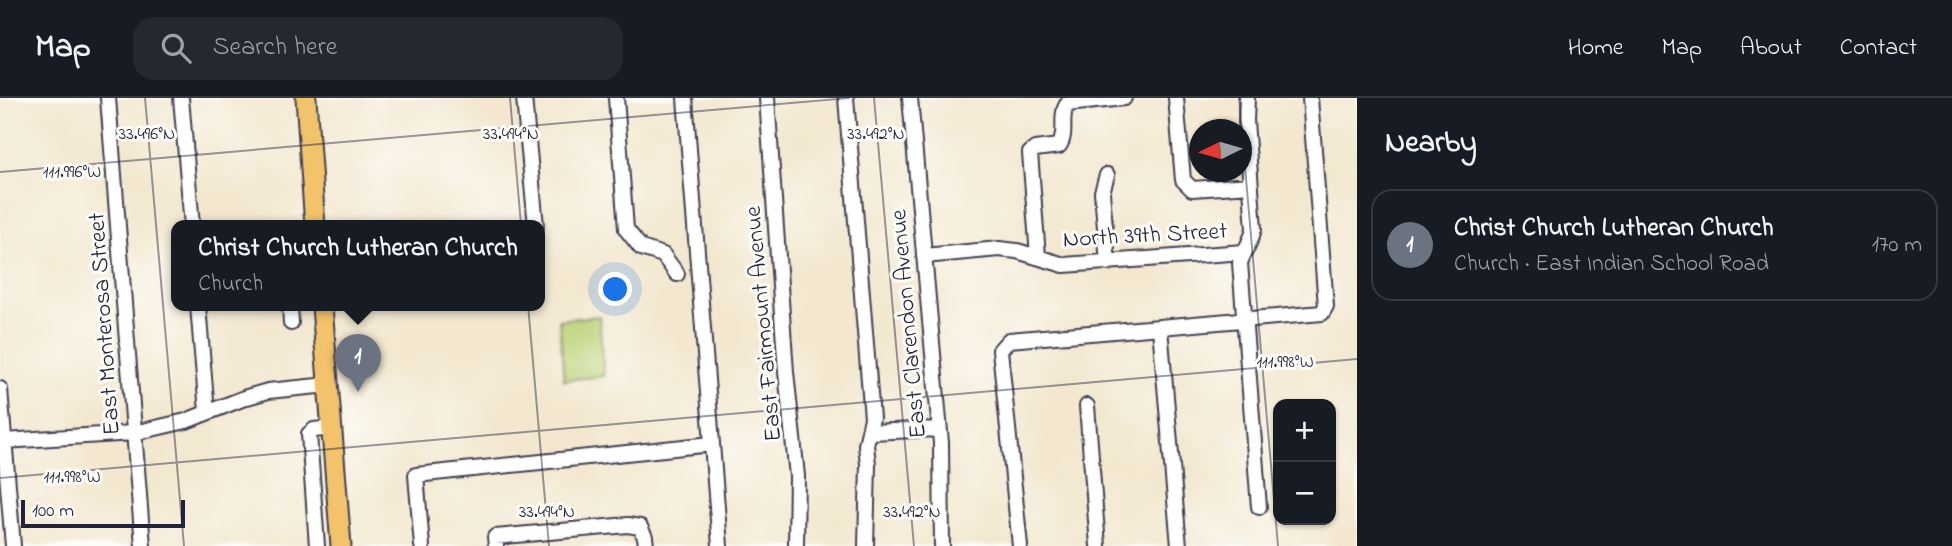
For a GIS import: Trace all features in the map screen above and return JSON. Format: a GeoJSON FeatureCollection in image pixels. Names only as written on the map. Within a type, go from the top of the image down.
{"type":"FeatureCollection","features":[{"type":"Feature","properties":{"kind":"main road"},"geometry":{"type":"LineString","coordinates":[[306,98],[315,220]]}},
{"type":"Feature","properties":{"kind":"main road"},"geometry":{"type":"LineString","coordinates":[[322,311],[341,546]]}},
{"type":"Feature","properties":{"kind":"street","name":"East Monterosa Street"},"geometry":{"type":"LineString","coordinates":[[108,98],[144,546]]}},
{"type":"Feature","properties":{"kind":"street"},"geometry":{"type":"LineString","coordinates":[[181,98],[191,220]]}},
{"type":"Feature","properties":{"kind":"street"},"geometry":{"type":"LineString","coordinates":[[524,98],[535,220]]}},
{"type":"Feature","properties":{"kind":"street"},"geometry":{"type":"LineString","coordinates":[[616,98],[626,229],[641,248],[663,255],[677,274]]}},
{"type":"Feature","properties":{"kind":"street"},"geometry":{"type":"LineString","coordinates":[[685,98],[720,546]]}},
{"type":"Feature","properties":{"kind":"street","name":"East Fairmount Avenue"},"geometry":{"type":"LineString","coordinates":[[767,98],[786,372],[797,476],[796,546]]}},
{"type":"Feature","properties":{"kind":"street"},"geometry":{"type":"LineString","coordinates":[[846,98],[872,418],[866,445],[866,546]]}},
{"type":"Feature","properties":{"kind":"street","name":"East Clarendon Avenue"},"geometry":{"type":"LineString","coordinates":[[910,98],[939,429],[942,546]]}},
{"type":"Feature","properties":{"kind":"street"},"geometry":{"type":"LineString","coordinates":[[1038,256],[1030,153],[1035,149],[1059,146],[1063,140],[1062,111],[1067,104],[1124,98]]}},
{"type":"Feature","properties":{"kind":"street"},"geometry":{"type":"LineString","coordinates":[[1176,98],[1183,180],[1192,189],[1251,185]]}},
{"type":"Feature","properties":{"kind":"street"},"geometry":{"type":"LineString","coordinates":[[1247,98],[1246,121],[1254,229],[1252,240],[1240,263],[1259,507]]}},
{"type":"Feature","properties":{"kind":"street"},"geometry":{"type":"LineString","coordinates":[[1020,546],[1000,350],[1009,340],[1322,313],[1326,306],[1324,265],[1310,98]]}},
{"type":"Feature","properties":{"kind":"street"},"geometry":{"type":"LineString","coordinates":[[1107,174],[1102,192],[1108,263]]}},
{"type":"Feature","properties":{"kind":"street","name":"North 39th Street"},"geometry":{"type":"LineString","coordinates":[[924,256],[999,249],[1038,256],[1064,265],[1244,252]]}},
{"type":"Feature","properties":{"kind":"street"},"geometry":{"type":"LineString","coordinates":[[198,311],[207,412]]}},
{"type":"Feature","properties":{"kind":"street"},"geometry":{"type":"LineString","coordinates":[[290,311],[291,323]]}},
{"type":"Feature","properties":{"kind":"street"},"geometry":{"type":"LineString","coordinates":[[1160,328],[1179,546]]}},
{"type":"Feature","properties":{"kind":"street"},"geometry":{"type":"LineString","coordinates":[[4,441],[134,433],[186,421],[268,391],[328,385]]}},
{"type":"Feature","properties":{"kind":"street"},"geometry":{"type":"LineString","coordinates":[[0,389],[13,546]]}},
{"type":"Feature","properties":{"kind":"street"},"geometry":{"type":"LineString","coordinates":[[1087,406],[1098,546]]}},
{"type":"Feature","properties":{"kind":"street"},"geometry":{"type":"LineString","coordinates":[[317,546],[309,434],[314,430],[332,428]]}},
{"type":"Feature","properties":{"kind":"street"},"geometry":{"type":"LineString","coordinates":[[870,432],[939,429]]}},
{"type":"Feature","properties":{"kind":"street"},"geometry":{"type":"LineString","coordinates":[[422,546],[416,475],[712,444]]}},
{"type":"Feature","properties":{"kind":"street"},"geometry":{"type":"LineString","coordinates":[[496,542],[571,530],[628,525],[640,527],[646,546]]}},
{"type":"Feature","properties":{"kind":"street"},"geometry":{"type":"LineString","coordinates":[[571,530],[572,546]]}},
{"type":"Feature","properties":{"kind":"green space"},"geometry":{"type":"Polygon","coordinates":[[[599,316],[604,376],[564,380],[559,320],[599,316]]]}},
{"type":"Feature","properties":{"kind":"place","name":"Christ Church Lutheran Church"},"geometry":{"type":"Point","coordinates":[358,392]}}]}
